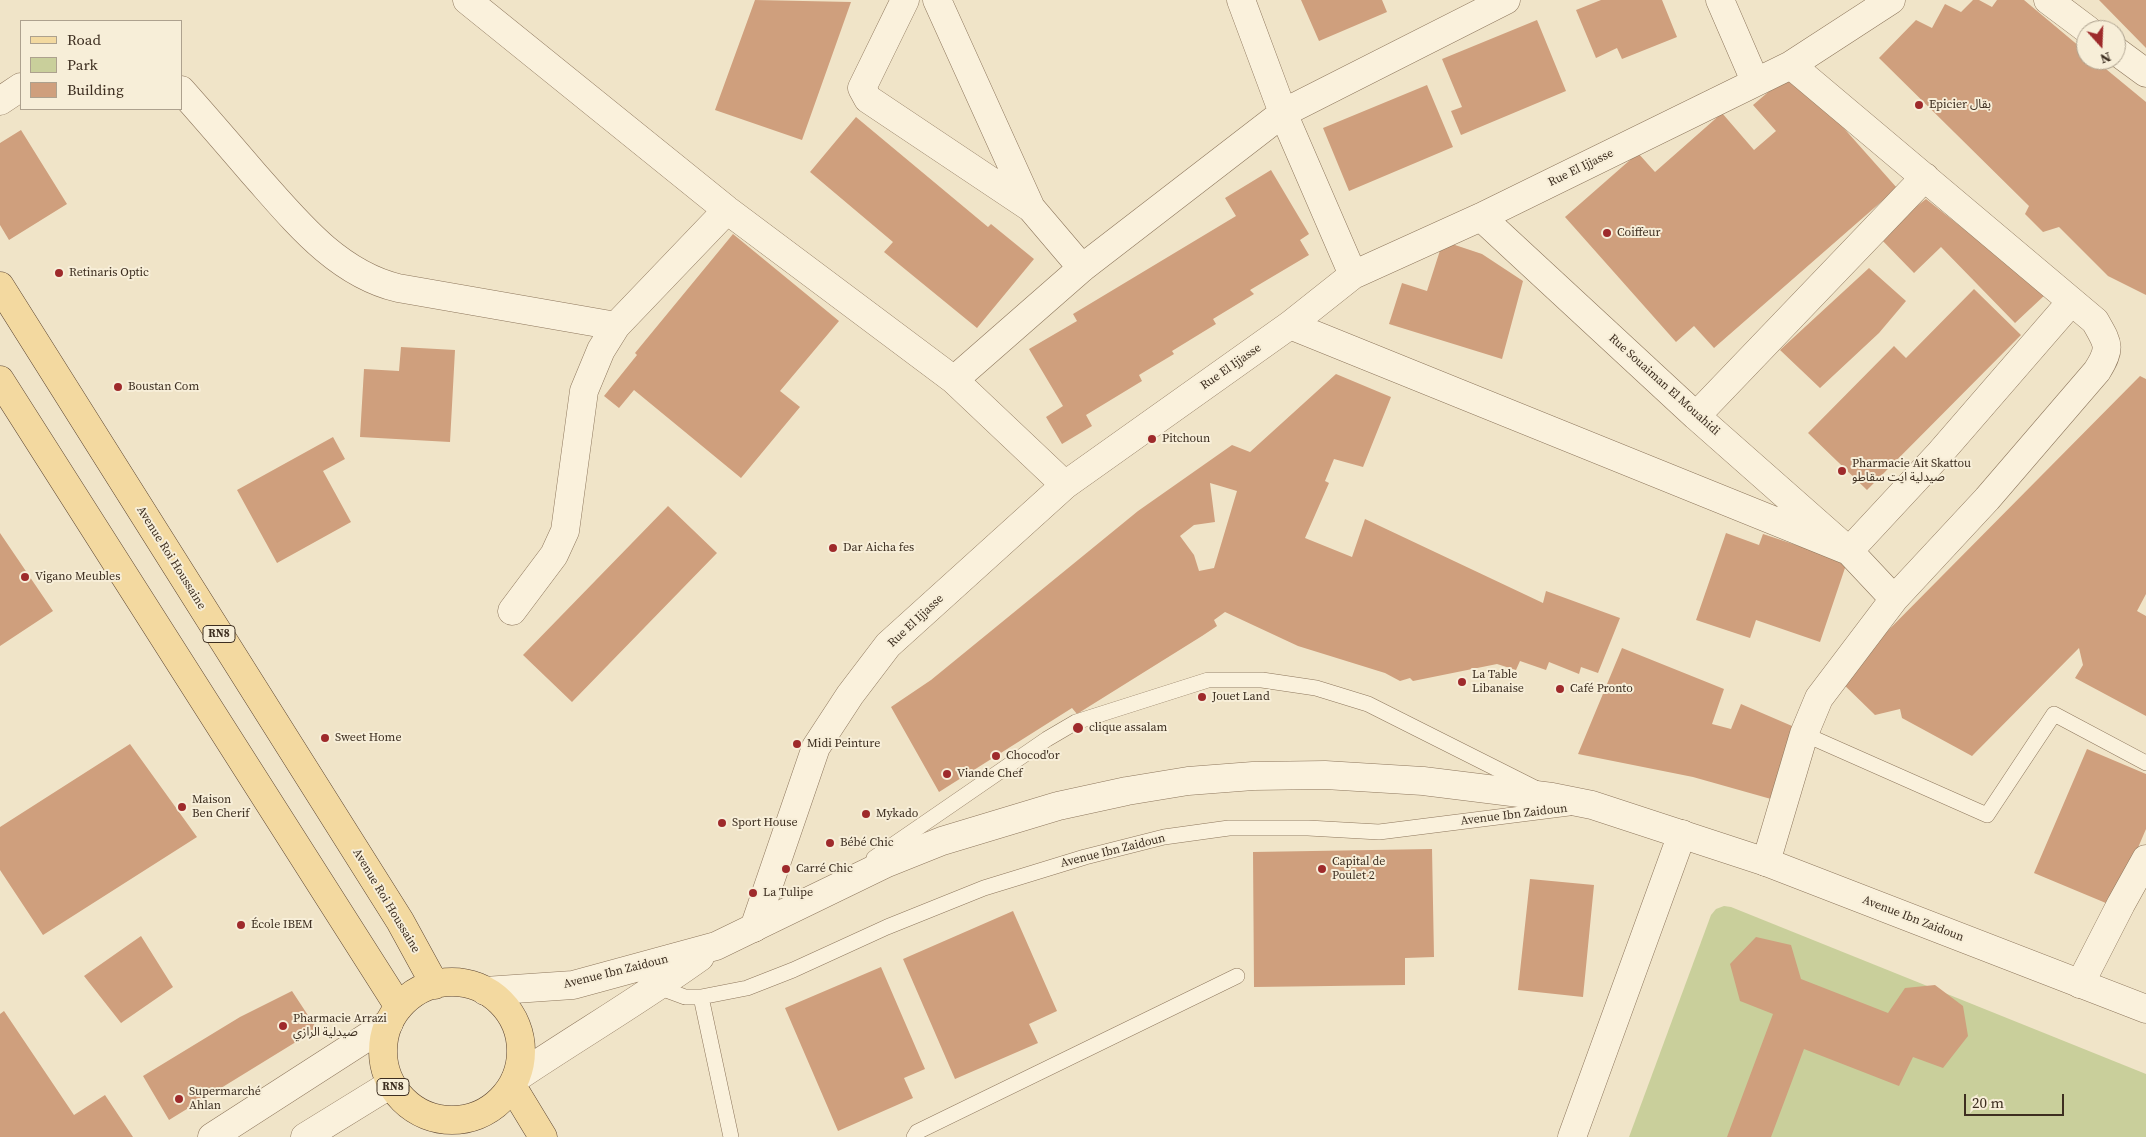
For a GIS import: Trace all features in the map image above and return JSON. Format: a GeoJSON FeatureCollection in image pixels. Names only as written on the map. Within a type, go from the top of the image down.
{"type":"FeatureCollection","features":[{"type":"Feature","properties":{"kind":"main road","name":"Avenue Roi Houssaine"},"geometry":{"type":"LineString","coordinates":[[0,286],[400,921],[435,984]]}},
{"type":"Feature","properties":{"kind":"main road"},"geometry":{"type":"LineString","coordinates":[[0,380],[394,1015],[412,996],[427,986],[435,984],[456,982],[485,991],[500,1001],[516,1024],[521,1051],[514,1082],[543,1137]]}},
{"type":"Feature","properties":{"kind":"main road","name":"RN8"},"geometry":{"type":"LineString","coordinates":[[394,1015],[383,1043],[384,1064],[391,1084],[402,1100],[418,1112],[436,1119],[456,1120],[472,1128],[500,1101],[514,1082]]}},
{"type":"Feature","properties":{"kind":"street"},"geometry":{"type":"LineString","coordinates":[[468,0],[727,210],[954,380],[1065,484]]}},
{"type":"Feature","properties":{"kind":"street"},"geometry":{"type":"LineString","coordinates":[[906,0],[862,88],[864,95],[1030,208],[1082,268]]}},
{"type":"Feature","properties":{"kind":"street"},"geometry":{"type":"LineString","coordinates":[[937,0],[1030,208]]}},
{"type":"Feature","properties":{"kind":"street"},"geometry":{"type":"LineString","coordinates":[[1241,0],[1283,114],[1353,275]]}},
{"type":"Feature","properties":{"kind":"street"},"geometry":{"type":"LineString","coordinates":[[954,380],[1082,268],[1283,114],[1506,0]]}},
{"type":"Feature","properties":{"kind":"street"},"geometry":{"type":"LineString","coordinates":[[1720,0],[1755,81]]}},
{"type":"Feature","properties":{"kind":"street","name":"Rue El Ijjasse"},"geometry":{"type":"LineString","coordinates":[[754,928],[816,747],[850,695],[888,645],[1065,484],[1290,325],[1353,275],[1481,217],[1791,65],[1891,0]]}},
{"type":"Feature","properties":{"kind":"street"},"geometry":{"type":"LineString","coordinates":[[2048,0],[2076,21]]}},
{"type":"Feature","properties":{"kind":"street"},"geometry":{"type":"LineString","coordinates":[[2126,58],[2146,73]]}},
{"type":"Feature","properties":{"kind":"street"},"geometry":{"type":"LineString","coordinates":[[1766,862],[1804,734],[1819,698],[1894,599],[1987,499],[2097,371],[2107,355],[2106,340],[2095,321],[1791,65]]}},
{"type":"Feature","properties":{"kind":"street"},"geometry":{"type":"LineString","coordinates":[[0,101],[20,88]]}},
{"type":"Feature","properties":{"kind":"street"},"geometry":{"type":"LineString","coordinates":[[182,91],[295,220],[326,250],[356,272],[381,284],[398,288],[616,326]]}},
{"type":"Feature","properties":{"kind":"street"},"geometry":{"type":"LineString","coordinates":[[1696,416],[1925,177]]}},
{"type":"Feature","properties":{"kind":"street"},"geometry":{"type":"LineString","coordinates":[[512,611],[554,556],[565,531],[584,391],[600,350],[616,326],[727,210]]}},
{"type":"Feature","properties":{"kind":"street","name":"Rue Souaiman El Mouahidi"},"geometry":{"type":"LineString","coordinates":[[1481,217],[1696,416],[1849,551],[1894,599]]}},
{"type":"Feature","properties":{"kind":"street"},"geometry":{"type":"LineString","coordinates":[[1290,325],[1849,551],[1941,452],[2071,302]]}},
{"type":"Feature","properties":{"kind":"street","name":"Avenue Ibn Zaidoun"},"geometry":{"type":"LineString","coordinates":[[514,1082],[658,987],[716,946],[887,863],[942,841],[1058,806],[1117,793],[1188,781],[1253,776],[1326,775],[1423,781],[1552,797],[1592,805],[1766,862],[2146,1009]]}},
{"type":"Feature","properties":{"kind":"street"},"geometry":{"type":"LineString","coordinates":[[1572,1137],[1682,834]]}},
{"type":"Feature","properties":{"kind":"street"},"geometry":{"type":"LineString","coordinates":[[2080,984],[2120,904],[2146,859]]}},
{"type":"Feature","properties":{"kind":"street","name":"Avenue Ibn Zaidoun"},"geometry":{"type":"LineString","coordinates":[[485,991],[573,985],[716,946]]}},
{"type":"Feature","properties":{"kind":"street"},"geometry":{"type":"LineString","coordinates":[[212,1137],[394,1015]]}},
{"type":"Feature","properties":{"kind":"street"},"geometry":{"type":"LineString","coordinates":[[305,1137],[391,1084]]}},
{"type":"Feature","properties":{"kind":"lane"},"geometry":{"type":"LineString","coordinates":[[824,893],[1047,739],[1076,722],[1208,680],[1262,680],[1316,688],[1368,704],[1552,797]]}},
{"type":"Feature","properties":{"kind":"lane"},"geometry":{"type":"LineString","coordinates":[[1804,734],[1987,815],[2054,714],[2146,763]]}},
{"type":"Feature","properties":{"kind":"lane","name":"Avenue Ibn Zaidoun"},"geometry":{"type":"LineString","coordinates":[[658,987],[685,997],[701,997],[746,988],[793,970],[887,927],[984,888],[1085,857],[1164,838],[1229,828],[1308,828],[1379,832],[1592,805]]}},
{"type":"Feature","properties":{"kind":"lane"},"geometry":{"type":"LineString","coordinates":[[914,1137],[917,1132],[1237,976]]}},
{"type":"Feature","properties":{"kind":"lane"},"geometry":{"type":"LineString","coordinates":[[701,997],[731,1137]]}},
{"type":"Feature","properties":{"kind":"green space"},"geometry":{"type":"Polygon","coordinates":[[[1724,906],[1731,907],[2146,1074],[2146,1137],[1629,1137],[1711,915],[1716,909],[1724,906]]]}},
{"type":"Feature","properties":{"kind":"building"},"geometry":{"type":"Polygon","coordinates":[[[755,0],[851,2],[802,140],[715,110],[755,0]]]}},
{"type":"Feature","properties":{"kind":"building"},"geometry":{"type":"Polygon","coordinates":[[[1301,0],[1382,0],[1387,12],[1319,41],[1301,0]]]}},
{"type":"Feature","properties":{"kind":"building"},"geometry":{"type":"Polygon","coordinates":[[[1601,0],[1662,0],[1677,37],[1622,59],[1617,48],[1596,58],[1576,10],[1601,0]]]}},
{"type":"Feature","properties":{"kind":"building"},"geometry":{"type":"Polygon","coordinates":[[[1973,0],[1979,0],[1992,7],[1997,0],[2024,0],[2076,44],[2076,70],[2107,70],[2146,102],[2146,295],[2108,276],[2059,227],[2043,232],[2025,214],[2029,206],[1879,58],[1916,20],[1932,28],[1945,4],[1961,12],[1973,0]]]}},
{"type":"Feature","properties":{"kind":"building"},"geometry":{"type":"Polygon","coordinates":[[[2099,0],[2146,0],[2146,48],[2126,28],[2126,20],[2119,20],[2099,0]]]}},
{"type":"Feature","properties":{"kind":"building"},"geometry":{"type":"Polygon","coordinates":[[[1537,20],[1566,91],[1461,135],[1451,111],[1462,107],[1442,59],[1537,20]]]}},
{"type":"Feature","properties":{"kind":"building"},"geometry":{"type":"Polygon","coordinates":[[[1793,71],[1897,188],[1714,348],[1694,326],[1676,342],[1565,217],[1638,153],[1655,172],[1722,113],[1754,150],[1776,131],[1753,105],[1793,71]]]}},
{"type":"Feature","properties":{"kind":"building"},"geometry":{"type":"Polygon","coordinates":[[[1427,85],[1453,147],[1349,191],[1323,128],[1427,85]]]}},
{"type":"Feature","properties":{"kind":"building"},"geometry":{"type":"Polygon","coordinates":[[[856,117],[988,227],[991,224],[1034,259],[977,328],[884,252],[893,242],[810,172],[856,117]]]}},
{"type":"Feature","properties":{"kind":"building"},"geometry":{"type":"Polygon","coordinates":[[[21,130],[67,204],[9,240],[0,225],[0,143],[21,130]]]}},
{"type":"Feature","properties":{"kind":"building"},"geometry":{"type":"Polygon","coordinates":[[[1271,170],[1309,234],[1300,240],[1309,255],[1250,290],[1254,294],[1213,319],[1216,324],[1172,351],[1174,354],[1139,375],[1142,381],[1086,415],[1092,426],[1062,444],[1046,417],[1063,406],[1029,349],[1077,321],[1073,314],[1236,216],[1225,198],[1271,170]]]}},
{"type":"Feature","properties":{"kind":"building"},"geometry":{"type":"Polygon","coordinates":[[[1926,199],[2046,294],[2015,323],[1941,247],[1914,273],[1878,236],[1926,199]]]}},
{"type":"Feature","properties":{"kind":"building"},"geometry":{"type":"Polygon","coordinates":[[[733,234],[839,321],[780,391],[800,407],[741,478],[634,390],[619,408],[604,396],[637,355],[635,353],[733,234]]]}},
{"type":"Feature","properties":{"kind":"building"},"geometry":{"type":"Polygon","coordinates":[[[1443,241],[1482,254],[1523,281],[1502,359],[1389,324],[1402,283],[1427,291],[1443,241]]]}},
{"type":"Feature","properties":{"kind":"building"},"geometry":{"type":"Polygon","coordinates":[[[1869,268],[1906,301],[1879,333],[1820,388],[1780,350],[1869,268]]]}},
{"type":"Feature","properties":{"kind":"building"},"geometry":{"type":"Polygon","coordinates":[[[1974,289],[2021,335],[1867,490],[1808,433],[1894,346],[1906,358],[1974,289]]]}},
{"type":"Feature","properties":{"kind":"building"},"geometry":{"type":"Polygon","coordinates":[[[401,347],[455,350],[450,442],[360,437],[364,369],[399,371],[401,347]]]}},
{"type":"Feature","properties":{"kind":"building"},"geometry":{"type":"Polygon","coordinates":[[[1336,374],[1391,397],[1363,467],[1334,459],[1325,481],[1329,483],[1305,538],[1352,557],[1365,519],[1543,603],[1546,591],[1620,618],[1598,673],[1581,667],[1579,674],[1549,662],[1546,670],[1520,661],[1516,670],[1497,664],[1413,681],[1410,678],[1400,681],[1385,673],[1298,646],[1225,612],[1214,620],[1217,626],[1202,636],[1077,714],[1072,708],[939,792],[891,707],[931,680],[1138,511],[1232,445],[1250,452],[1336,374]],[[1210,483],[1215,522],[1194,525],[1180,536],[1194,555],[1199,571],[1214,568],[1237,491],[1210,483]]]}},
{"type":"Feature","properties":{"kind":"building"},"geometry":{"type":"Polygon","coordinates":[[[2140,376],[2146,379],[2146,594],[2137,611],[2146,616],[2146,716],[2075,678],[2083,665],[2079,648],[1972,756],[1902,718],[1900,709],[1875,715],[1839,680],[2140,376]]]}},
{"type":"Feature","properties":{"kind":"building"},"geometry":{"type":"Polygon","coordinates":[[[333,437],[345,459],[323,471],[351,522],[277,563],[237,490],[333,437]]]}},
{"type":"Feature","properties":{"kind":"building"},"geometry":{"type":"Polygon","coordinates":[[[668,506],[717,553],[572,702],[523,655],[668,506]]]}},
{"type":"Feature","properties":{"kind":"building"},"geometry":{"type":"Polygon","coordinates":[[[0,533],[53,611],[0,646],[0,533]]]}},
{"type":"Feature","properties":{"kind":"building"},"geometry":{"type":"Polygon","coordinates":[[[1726,533],[1759,545],[1763,534],[1847,562],[1820,642],[1756,620],[1750,638],[1696,620],[1726,533]]]}},
{"type":"Feature","properties":{"kind":"building"},"geometry":{"type":"Polygon","coordinates":[[[1622,648],[1724,689],[1712,724],[1731,729],[1741,704],[1799,729],[1771,799],[1693,777],[1578,754],[1622,648]]]}},
{"type":"Feature","properties":{"kind":"building"},"geometry":{"type":"Polygon","coordinates":[[[130,744],[197,837],[43,935],[0,870],[0,827],[130,744]]]}},
{"type":"Feature","properties":{"kind":"building"},"geometry":{"type":"Polygon","coordinates":[[[2087,749],[2146,774],[2146,829],[2113,906],[2034,873],[2087,749]]]}},
{"type":"Feature","properties":{"kind":"building"},"geometry":{"type":"Polygon","coordinates":[[[1432,849],[1434,957],[1405,958],[1405,985],[1254,987],[1253,852],[1432,849]]]}},
{"type":"Feature","properties":{"kind":"building"},"geometry":{"type":"Polygon","coordinates":[[[1530,879],[1594,885],[1583,997],[1518,990],[1530,879]]]}},
{"type":"Feature","properties":{"kind":"building"},"geometry":{"type":"Polygon","coordinates":[[[1013,911],[1057,1011],[1029,1024],[1038,1043],[955,1079],[903,959],[1013,911]]]}},
{"type":"Feature","properties":{"kind":"building"},"geometry":{"type":"Polygon","coordinates":[[[141,936],[173,987],[121,1023],[84,976],[141,936]]]}},
{"type":"Feature","properties":{"kind":"building"},"geometry":{"type":"Polygon","coordinates":[[[1756,937],[1791,945],[1801,979],[1888,1013],[1905,988],[1935,985],[1963,1006],[1968,1036],[1943,1068],[1913,1057],[1899,1086],[1804,1049],[1771,1137],[1727,1137],[1773,1014],[1740,1001],[1730,964],[1756,937]]]}},
{"type":"Feature","properties":{"kind":"building"},"geometry":{"type":"Polygon","coordinates":[[[881,967],[925,1069],[904,1078],[913,1098],[838,1131],[785,1008],[881,967]]]}},
{"type":"Feature","properties":{"kind":"building"},"geometry":{"type":"Polygon","coordinates":[[[292,991],[317,1029],[169,1120],[143,1076],[240,1017],[292,991]]]}},
{"type":"Feature","properties":{"kind":"building"},"geometry":{"type":"Polygon","coordinates":[[[4,1011],[74,1115],[105,1095],[133,1137],[0,1137],[0,1014],[4,1011]]]}},
{"type":"Feature","properties":{"kind":"place","name":"Epicier بقال"},"geometry":{"type":"Point","coordinates":[1919,105]}},
{"type":"Feature","properties":{"kind":"place","name":"Coiffeur"},"geometry":{"type":"Point","coordinates":[1607,233]}},
{"type":"Feature","properties":{"kind":"place","name":"Retinaris Optic"},"geometry":{"type":"Point","coordinates":[59,273]}},
{"type":"Feature","properties":{"kind":"place","name":"Boustan Com"},"geometry":{"type":"Point","coordinates":[118,387]}},
{"type":"Feature","properties":{"kind":"place","name":"Pitchoun"},"geometry":{"type":"Point","coordinates":[1152,439]}},
{"type":"Feature","properties":{"kind":"place","name":"Pharmacie Ait Skattou صيدلية ايت سقاطو"},"geometry":{"type":"Point","coordinates":[1842,471]}},
{"type":"Feature","properties":{"kind":"place","name":"Dar Aicha fes"},"geometry":{"type":"Point","coordinates":[833,548]}},
{"type":"Feature","properties":{"kind":"place","name":"Vigano Meubles"},"geometry":{"type":"Point","coordinates":[25,577]}},
{"type":"Feature","properties":{"kind":"place","name":"La Table Libanaise"},"geometry":{"type":"Point","coordinates":[1462,682]}},
{"type":"Feature","properties":{"kind":"place","name":"Café Pronto"},"geometry":{"type":"Point","coordinates":[1560,689]}},
{"type":"Feature","properties":{"kind":"place","name":"Jouet Land"},"geometry":{"type":"Point","coordinates":[1202,697]}},
{"type":"Feature","properties":{"kind":"place","name":"clique assalam"},"geometry":{"type":"Point","coordinates":[1078,728]}},
{"type":"Feature","properties":{"kind":"place","name":"Sweet Home"},"geometry":{"type":"Point","coordinates":[325,738]}},
{"type":"Feature","properties":{"kind":"place","name":"Midi Peinture"},"geometry":{"type":"Point","coordinates":[797,744]}},
{"type":"Feature","properties":{"kind":"place","name":"Chocod'or"},"geometry":{"type":"Point","coordinates":[996,756]}},
{"type":"Feature","properties":{"kind":"place","name":"Viande Chef"},"geometry":{"type":"Point","coordinates":[947,774]}},
{"type":"Feature","properties":{"kind":"place","name":"Maison Ben Cherif"},"geometry":{"type":"Point","coordinates":[182,807]}},
{"type":"Feature","properties":{"kind":"place","name":"Mykado"},"geometry":{"type":"Point","coordinates":[866,814]}},
{"type":"Feature","properties":{"kind":"place","name":"Sport House"},"geometry":{"type":"Point","coordinates":[722,823]}},
{"type":"Feature","properties":{"kind":"place","name":"Bébé Chic"},"geometry":{"type":"Point","coordinates":[830,843]}},
{"type":"Feature","properties":{"kind":"place","name":"Carré Chic"},"geometry":{"type":"Point","coordinates":[786,869]}},
{"type":"Feature","properties":{"kind":"place","name":"Capital de Poulet 2"},"geometry":{"type":"Point","coordinates":[1322,869]}},
{"type":"Feature","properties":{"kind":"place","name":"La Tulipe"},"geometry":{"type":"Point","coordinates":[753,893]}},
{"type":"Feature","properties":{"kind":"place","name":"École IBEM"},"geometry":{"type":"Point","coordinates":[241,925]}},
{"type":"Feature","properties":{"kind":"place","name":"Pharmacie Arrazi صيدلية الرازي"},"geometry":{"type":"Point","coordinates":[283,1026]}},
{"type":"Feature","properties":{"kind":"place","name":"Supermarché Ahlan"},"geometry":{"type":"Point","coordinates":[179,1099]}}]}
